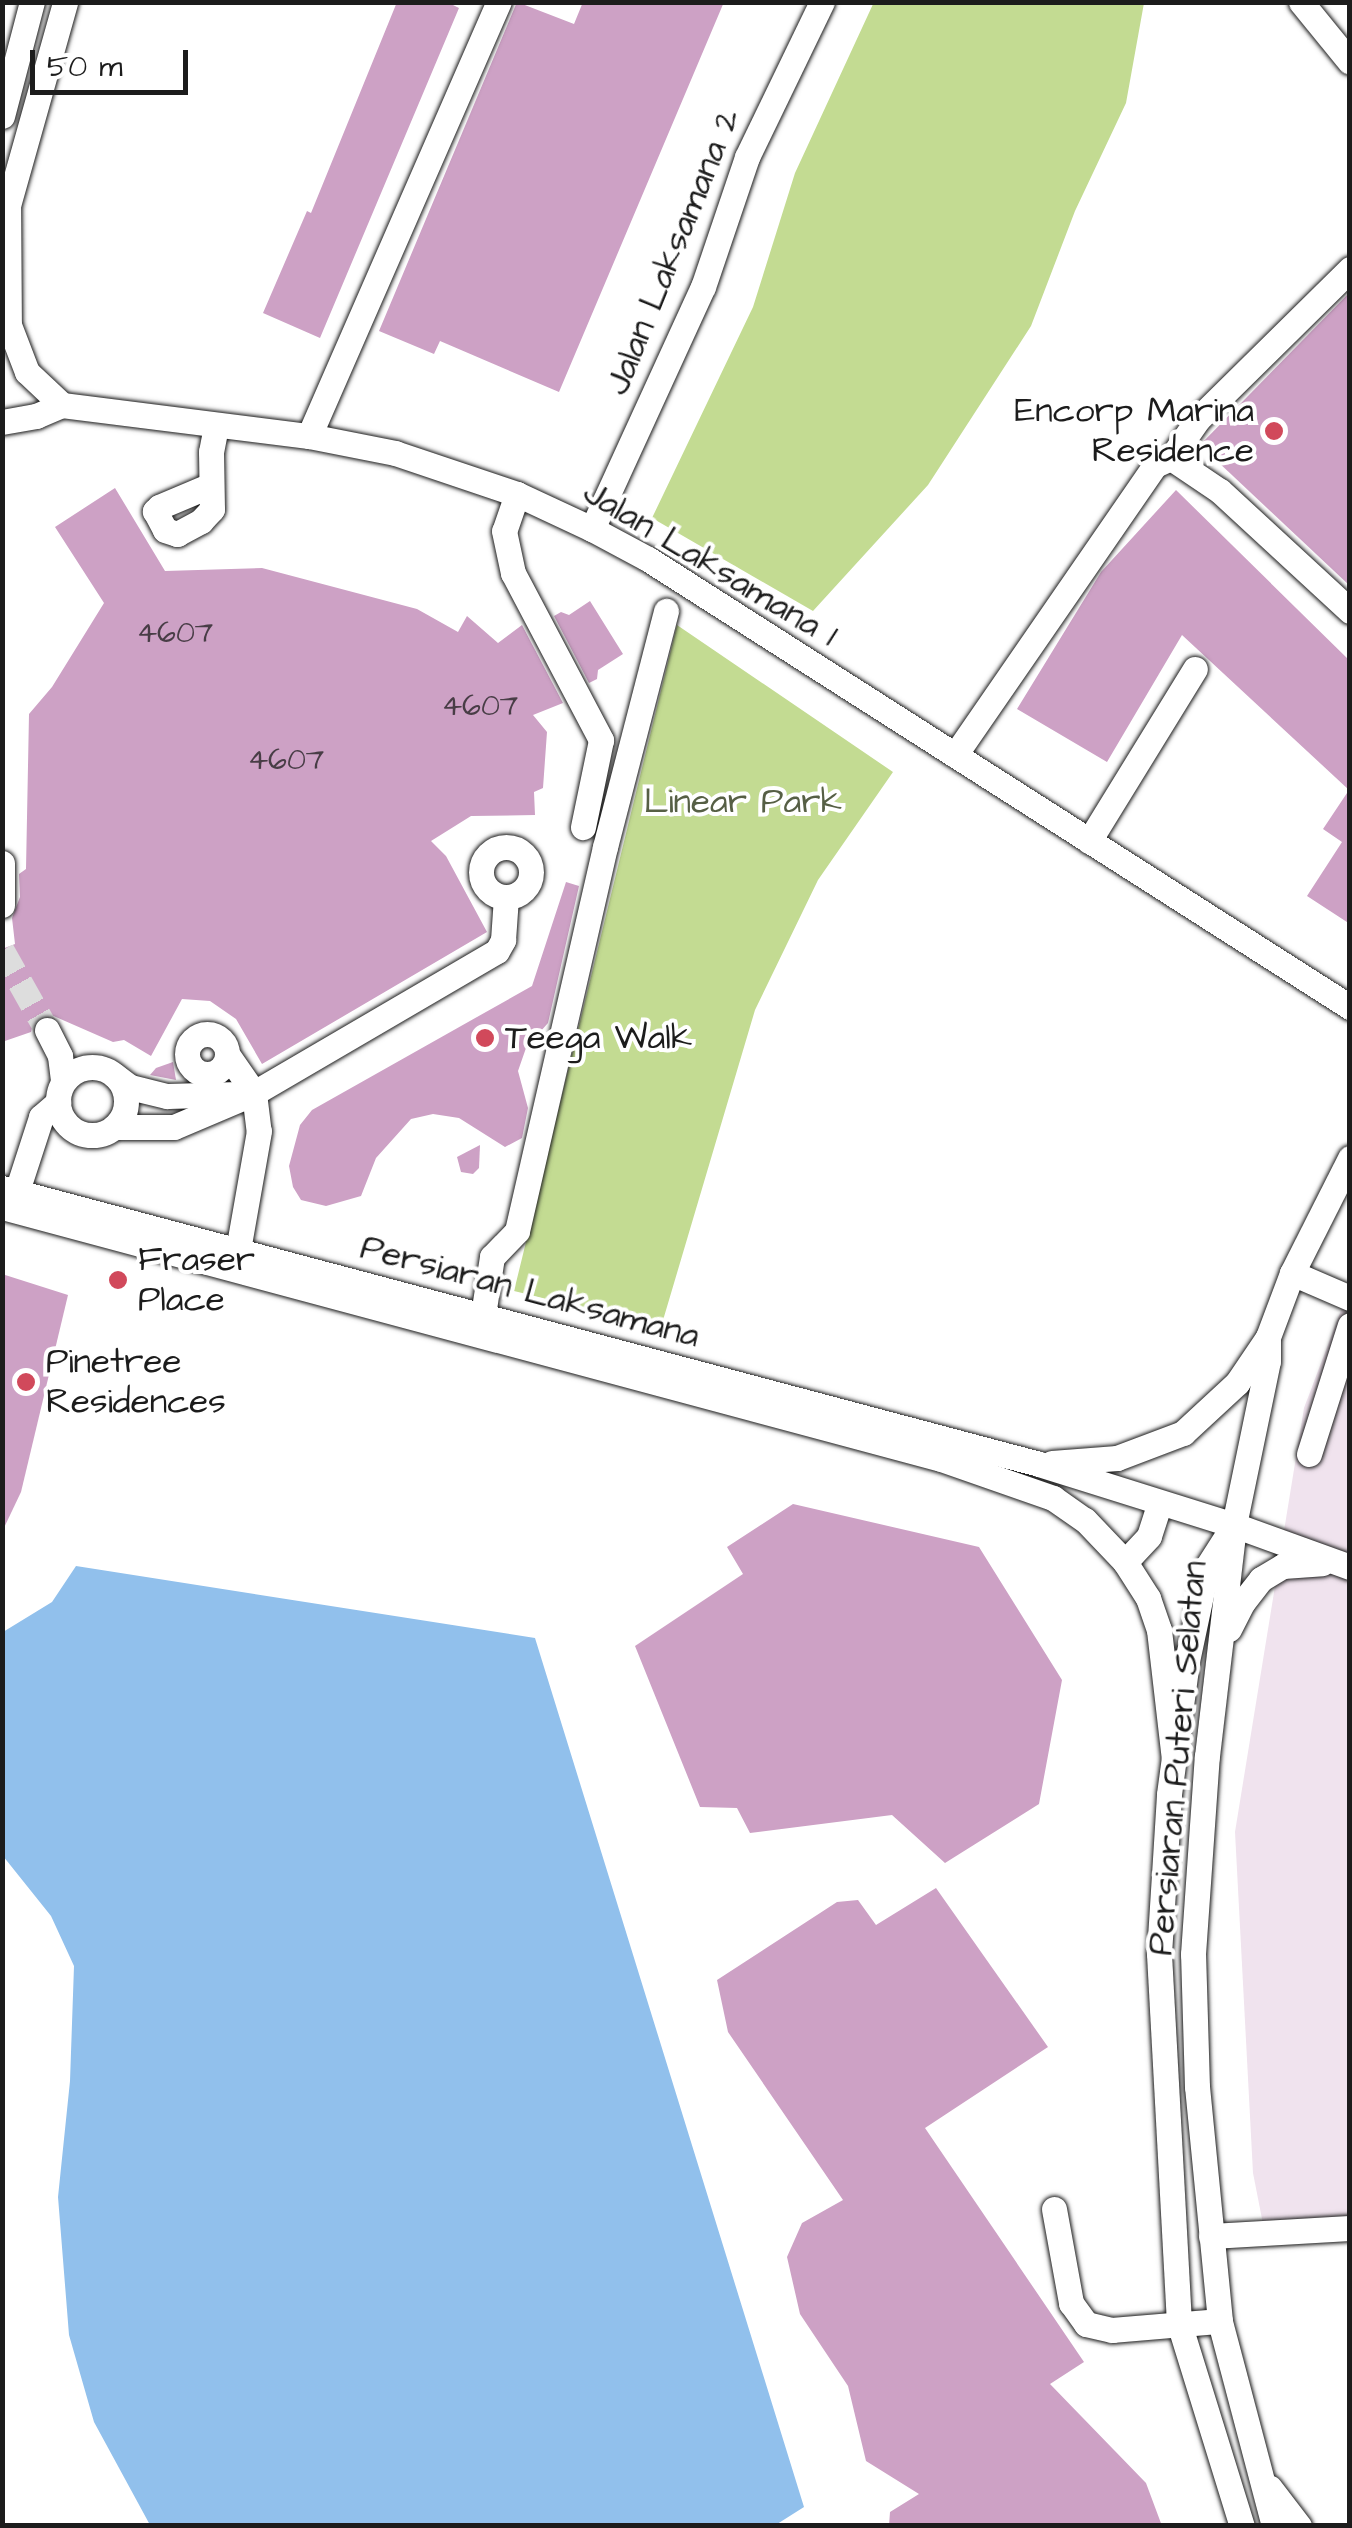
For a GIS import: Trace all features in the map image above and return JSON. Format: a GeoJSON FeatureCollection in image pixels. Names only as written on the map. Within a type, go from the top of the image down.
{"type":"FeatureCollection","features":[{"type":"Feature","properties":{"kind":"street"},"geometry":{"type":"LineString","coordinates":[[2,116],[32,2]]}},
{"type":"Feature","properties":{"kind":"street"},"geometry":{"type":"LineString","coordinates":[[2,265],[8,193],[66,2]]}},
{"type":"Feature","properties":{"kind":"street"},"geometry":{"type":"LineString","coordinates":[[309,436],[499,2]]}},
{"type":"Feature","properties":{"kind":"street","name":"Jalan Laksamana 2"},"geometry":{"type":"LineString","coordinates":[[592,529],[703,287],[748,157],[805,29],[822,2]]}},
{"type":"Feature","properties":{"kind":"street"},"geometry":{"type":"LineString","coordinates":[[1301,2],[1350,62]]}},
{"type":"Feature","properties":{"kind":"street"},"geometry":{"type":"LineString","coordinates":[[2,422],[22,420],[62,405],[27,372],[9,325],[8,193]]}},
{"type":"Feature","properties":{"kind":"street"},"geometry":{"type":"LineString","coordinates":[[955,755],[1155,465],[1172,458],[1198,419],[1350,269]]}},
{"type":"Feature","properties":{"kind":"street","name":"Jalan Laksamana 1"},"geometry":{"type":"LineString","coordinates":[[62,405],[309,436],[396,452],[516,494],[592,529],[648,560],[1350,1007]]}},
{"type":"Feature","properties":{"kind":"street"},"geometry":{"type":"LineString","coordinates":[[210,485],[216,426]]}},
{"type":"Feature","properties":{"kind":"street"},"geometry":{"type":"LineString","coordinates":[[1172,458],[1220,490],[1350,612]]}},
{"type":"Feature","properties":{"kind":"street"},"geometry":{"type":"LineString","coordinates":[[516,494],[504,531],[512,573],[601,740],[583,827]]}},
{"type":"Feature","properties":{"kind":"street"},"geometry":{"type":"LineString","coordinates":[[482,1316],[492,1256],[517,1231],[605,846],[666,611]]}},
{"type":"Feature","properties":{"kind":"street"},"geometry":{"type":"LineString","coordinates":[[1088,841],[1195,669]]}},
{"type":"Feature","properties":{"kind":"street"},"geometry":{"type":"LineString","coordinates":[[2,863],[2,905]]}},
{"type":"Feature","properties":{"kind":"street"},"geometry":{"type":"LineString","coordinates":[[47,1030],[60,1056],[64,1120],[78,1132],[95,1134],[114,1126],[174,1127],[254,1093],[498,951],[503,940],[506,897]]}},
{"type":"Feature","properties":{"kind":"street"},"geometry":{"type":"LineString","coordinates":[[167,1096],[193,1069],[187,1051],[198,1036],[217,1037],[254,1093],[259,1141],[238,1250]]}},
{"type":"Feature","properties":{"kind":"street"},"geometry":{"type":"LineString","coordinates":[[254,1093],[167,1096],[130,1087],[109,1072],[80,1069],[41,1118],[8,1199],[992,1473],[1054,1498],[1085,1520],[1125,1562],[1148,1598],[1158,1630],[1174,1760]]}},
{"type":"Feature","properties":{"kind":"street"},"geometry":{"type":"LineString","coordinates":[[109,1072],[123,1088],[125,1098],[114,1126]]}},
{"type":"Feature","properties":{"kind":"street","name":"Persiaran Puteri Selatan"},"geometry":{"type":"LineString","coordinates":[[1249,2438],[1220,2321],[1196,2086],[1194,1954],[1207,1756],[1224,1642],[1234,1525],[1268,1361],[1268,1337],[1292,1273],[1350,1158]]}},
{"type":"Feature","properties":{"kind":"street","name":"Persiaran Laksamana"},"geometry":{"type":"LineString","coordinates":[[8,1199],[238,1250],[1039,1464],[1234,1525],[1343,1565]]}},
{"type":"Feature","properties":{"kind":"street"},"geometry":{"type":"LineString","coordinates":[[1292,1273],[1350,1298]]}},
{"type":"Feature","properties":{"kind":"street"},"geometry":{"type":"LineString","coordinates":[[1310,1454],[1350,1325]]}},
{"type":"Feature","properties":{"kind":"street"},"geometry":{"type":"LineString","coordinates":[[1039,1464],[1117,1458],[1183,1433],[1237,1384],[1268,1337]]}},
{"type":"Feature","properties":{"kind":"street"},"geometry":{"type":"LineString","coordinates":[[1125,1562],[1149,1536],[1160,1503]]}},
{"type":"Feature","properties":{"kind":"street","name":"Persiaran Puteri Selatan"},"geometry":{"type":"LineString","coordinates":[[1234,1525],[1207,1567],[1187,1661],[1174,1760],[1159,1954],[1180,2323],[1242,2526]]}},
{"type":"Feature","properties":{"kind":"street"},"geometry":{"type":"LineString","coordinates":[[1224,1642],[1242,1602],[1261,1579],[1298,1563],[1343,1565]]}},
{"type":"Feature","properties":{"kind":"street"},"geometry":{"type":"LineString","coordinates":[[1054,2209],[1071,2303],[1086,2324],[1112,2330],[1220,2321]]}},
{"type":"Feature","properties":{"kind":"street"},"geometry":{"type":"LineString","coordinates":[[1211,2236],[1350,2228]]}},
{"type":"Feature","properties":{"kind":"street"},"geometry":{"type":"LineString","coordinates":[[1249,2438],[1274,2526]]}},
{"type":"Feature","properties":{"kind":"street"},"geometry":{"type":"LineString","coordinates":[[1249,2438],[1269,2488],[1299,2526]]}},
{"type":"Feature","properties":{"kind":"shaded area"},"geometry":{"type":"Polygon","coordinates":[[[1349,1289],[1349,2222],[1263,2224],[1253,2173],[1235,1832],[1304,1408],[1349,1289]]]}},
{"type":"Feature","properties":{"kind":"green space"},"geometry":{"type":"Polygon","coordinates":[[[874,2],[1144,3],[1126,103],[1075,211],[1031,326],[928,485],[813,611],[652,518],[753,307],[795,173],[874,2]]]}},
{"type":"Feature","properties":{"kind":"green space","name":"Linear Park"},"geometry":{"type":"Polygon","coordinates":[[[677,625],[893,772],[818,880],[755,1010],[661,1327],[514,1291],[677,625]]]}},
{"type":"Feature","properties":{"kind":"water"},"geometry":{"type":"Polygon","coordinates":[[[76,1566],[535,1638],[804,2507],[774,2526],[150,2525],[94,2422],[69,2335],[58,2197],[70,2081],[74,1966],[51,1916],[3,1856],[3,1632],[52,1602],[76,1566]]]}},
{"type":"Feature","properties":{"kind":"building"},"geometry":{"type":"Polygon","coordinates":[[[397,2],[447,2],[459,8],[320,338],[263,313],[307,211],[311,213],[397,2]]]}},
{"type":"Feature","properties":{"kind":"building"},"geometry":{"type":"Polygon","coordinates":[[[517,2],[574,24],[583,2],[724,2],[559,392],[440,341],[434,354],[379,331],[517,2]]]}},
{"type":"Feature","properties":{"kind":"building","name":"Encorp Marina Residence"},"geometry":{"type":"Polygon","coordinates":[[[1350,292],[1350,586],[1200,445],[1350,292]]]}},
{"type":"Feature","properties":{"kind":"building"},"geometry":{"type":"Polygon","coordinates":[[[115,488],[165,571],[262,568],[417,609],[458,632],[467,616],[498,643],[522,625],[563,703],[533,715],[547,732],[543,788],[534,792],[535,815],[471,816],[431,841],[446,856],[487,932],[262,1064],[236,1019],[210,1001],[182,999],[151,1056],[124,1040],[113,1042],[49,1014],[34,1020],[31,1032],[2,1042],[2,949],[15,944],[12,918],[20,897],[19,874],[26,869],[29,714],[52,687],[104,603],[55,527],[115,488]]]}},
{"type":"Feature","properties":{"kind":"building"},"geometry":{"type":"Polygon","coordinates":[[[1176,490],[1350,661],[1350,924],[1307,896],[1342,842],[1323,829],[1349,790],[1182,635],[1107,762],[1017,709],[1101,572],[1176,490]]]}},
{"type":"Feature","properties":{"kind":"building"},"geometry":{"type":"Polygon","coordinates":[[[590,601],[623,654],[598,670],[597,679],[589,683],[554,616],[561,612],[569,615],[590,601]]]}},
{"type":"Feature","properties":{"kind":"building","name":"Teega Walk"},"geometry":{"type":"Polygon","coordinates":[[[566,882],[579,886],[548,1023],[526,1048],[518,1071],[528,1108],[522,1138],[505,1147],[459,1118],[433,1114],[411,1119],[376,1158],[361,1196],[326,1206],[301,1200],[293,1187],[289,1166],[300,1125],[312,1110],[532,986],[566,882]]]}},
{"type":"Feature","properties":{"kind":"building"},"geometry":{"type":"Polygon","coordinates":[[[173,1062],[176,1080],[150,1075],[156,1068],[173,1062]]]}},
{"type":"Feature","properties":{"kind":"building"},"geometry":{"type":"Polygon","coordinates":[[[480,1145],[479,1168],[473,1174],[461,1172],[457,1157],[480,1145]]]}},
{"type":"Feature","properties":{"kind":"building","name":"Pinetree Residences"},"geometry":{"type":"Polygon","coordinates":[[[2,1274],[68,1295],[21,1492],[2,1532],[2,1274]]]}},
{"type":"Feature","properties":{"kind":"building"},"geometry":{"type":"Polygon","coordinates":[[[793,1504],[979,1547],[1062,1680],[1039,1804],[945,1863],[892,1815],[750,1833],[737,1808],[700,1807],[635,1646],[743,1574],[727,1547],[793,1504]]]}},
{"type":"Feature","properties":{"kind":"building"},"geometry":{"type":"Polygon","coordinates":[[[936,1888],[1048,2047],[925,2128],[1084,2362],[1050,2384],[1146,2483],[1162,2526],[889,2526],[890,2512],[919,2494],[866,2461],[848,2386],[800,2314],[787,2257],[802,2223],[843,2200],[728,2032],[717,1980],[837,1902],[858,1900],[876,1925],[936,1888]]]}},
{"type":"Feature","properties":{"kind":"tunnel"},"geometry":{"type":"LineString","coordinates":[[2,950],[47,1030]]}},
{"type":"Feature","properties":{"kind":"place","name":"Encorp Marina Residence"},"geometry":{"type":"Point","coordinates":[1274,431]}},
{"type":"Feature","properties":{"kind":"place","name":"Teega Walk"},"geometry":{"type":"Point","coordinates":[485,1038]}},
{"type":"Feature","properties":{"kind":"place","name":"Fraser Place"},"geometry":{"type":"Point","coordinates":[118,1280]}},
{"type":"Feature","properties":{"kind":"place","name":"Pinetree Residences"},"geometry":{"type":"Point","coordinates":[26,1382]}}]}
